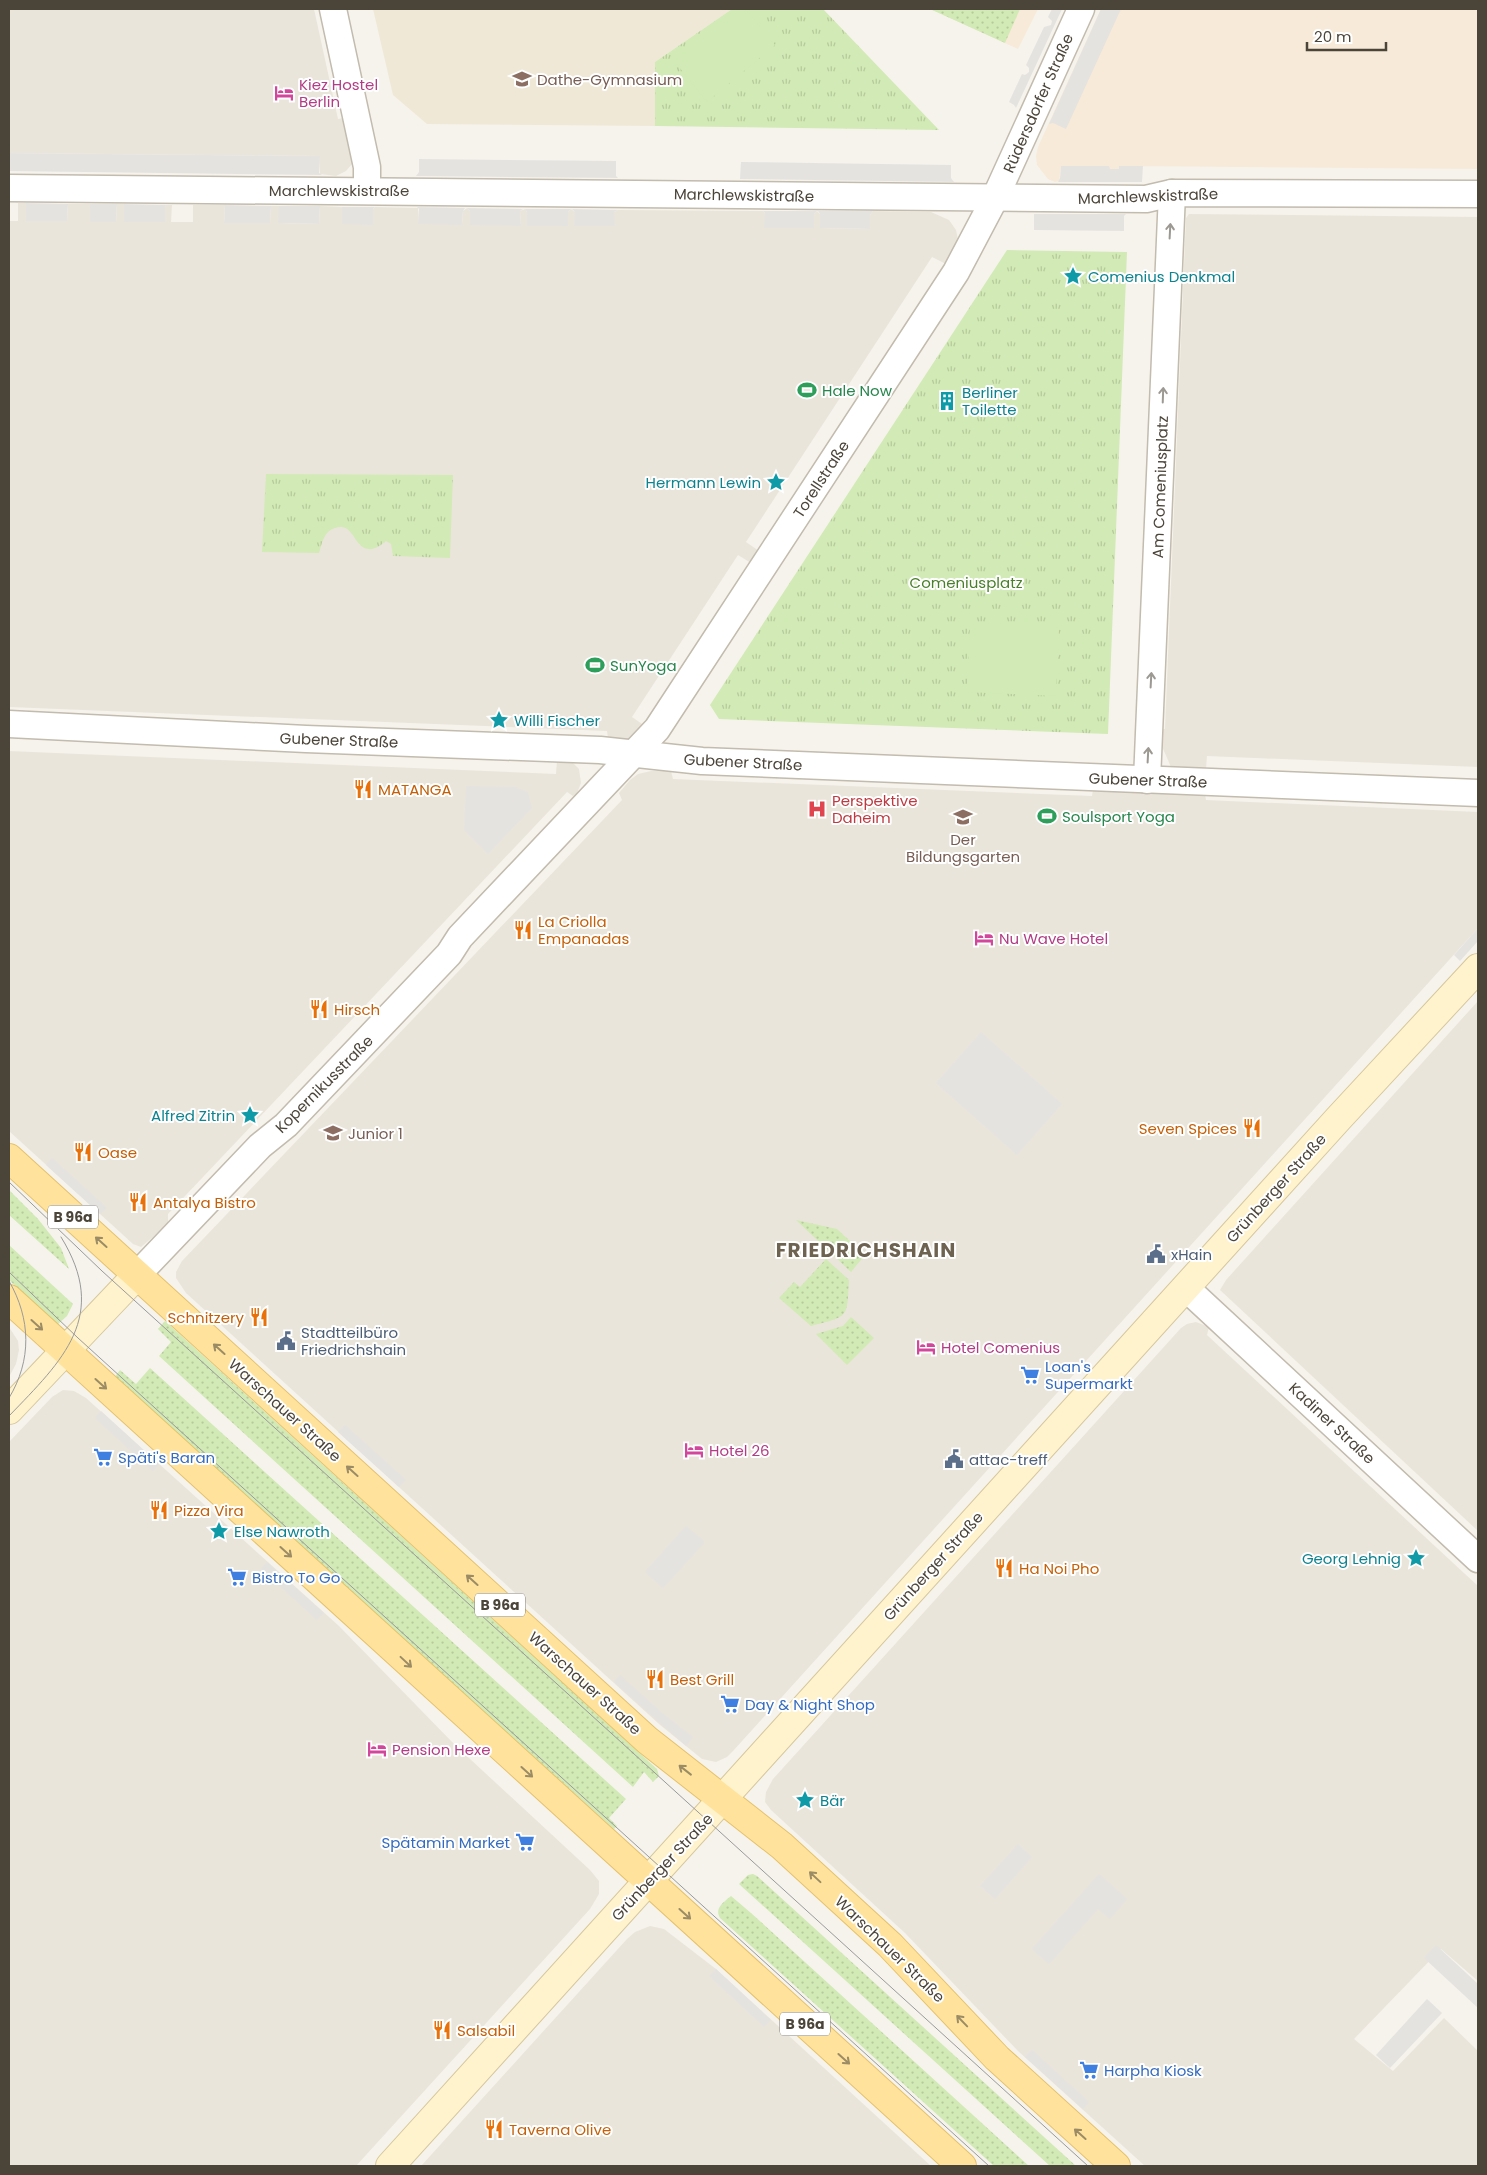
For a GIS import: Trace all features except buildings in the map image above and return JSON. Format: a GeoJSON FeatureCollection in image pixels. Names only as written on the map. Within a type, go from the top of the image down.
{"type":"FeatureCollection","features":[{"type":"Feature","properties":{"kind":"main road","name":"Warschauer Straße"},"geometry":{"type":"LineString","coordinates":[[9,1158],[648,1740],[782,1846],[890,1946],[998,2058],[1116,2166]]}},
{"type":"Feature","properties":{"kind":"main road","name":"B 96a"},"geometry":{"type":"LineString","coordinates":[[9,1299],[962,2166]]}},
{"type":"Feature","properties":{"kind":"street"},"geometry":{"type":"LineString","coordinates":[[333,9],[367,167],[367,190]]}},
{"type":"Feature","properties":{"kind":"street","name":"Rüdersdorfer Straße"},"geometry":{"type":"LineString","coordinates":[[995,198],[1081,9]]}},
{"type":"Feature","properties":{"kind":"street","name":"Marchlewskistraße"},"geometry":{"type":"LineString","coordinates":[[9,188],[1146,199],[1172,194],[1478,194]]}},
{"type":"Feature","properties":{"kind":"street","name":"Am Comeniusplatz"},"geometry":{"type":"LineString","coordinates":[[1147,780],[1172,194]]}},
{"type":"Feature","properties":{"kind":"street","name":"Torellstraße"},"geometry":{"type":"LineString","coordinates":[[635,753],[657,729],[956,272],[995,198]]}},
{"type":"Feature","properties":{"kind":"street","name":"Gubener Straße"},"geometry":{"type":"LineString","coordinates":[[9,724],[306,739],[557,748],[635,753],[702,761],[1478,793]]}},
{"type":"Feature","properties":{"kind":"street","name":"Kopernikusstraße"},"geometry":{"type":"LineString","coordinates":[[9,1410],[260,1146],[286,1125],[450,954],[460,937],[635,753]]}},
{"type":"Feature","properties":{"kind":"street","name":"Grünberger Straße"},"geometry":{"type":"LineString","coordinates":[[390,2166],[1338,1119],[1478,968]]}},
{"type":"Feature","properties":{"kind":"street","name":"Kadiner Straße"},"geometry":{"type":"LineString","coordinates":[[1186,1288],[1478,1559]]}},
{"type":"Feature","properties":{"kind":"shaded area"},"geometry":{"type":"Polygon","coordinates":[[[9,9],[314,9],[338,119],[344,118],[354,160],[346,171],[336,176],[320,174],[319,156],[9,153],[9,9]]]}},
{"type":"Feature","properties":{"kind":"shaded area","name":"Dathe-Gymnasium"},"geometry":{"type":"Polygon","coordinates":[[[373,9],[732,9],[655,62],[655,126],[427,124],[393,95],[373,9]]]}},
{"type":"Feature","properties":{"kind":"shaded area"},"geometry":{"type":"Polygon","coordinates":[[[930,9],[1038,9],[1018,49],[930,9]]]}},
{"type":"Feature","properties":{"kind":"shaded area"},"geometry":{"type":"Polygon","coordinates":[[[1052,9],[1062,9],[1016,108],[1009,102],[1022,74],[1025,75],[1029,72],[1029,68],[1026,65],[1044,27],[1051,25],[1052,21],[1048,17],[1052,9]]]}},
{"type":"Feature","properties":{"kind":"shaded area"},"geometry":{"type":"Polygon","coordinates":[[[1101,9],[1478,9],[1478,169],[1120,166],[1119,169],[1109,169],[1109,166],[1061,166],[1059,181],[1055,182],[1048,179],[1037,165],[1038,147],[1101,9]]]}},
{"type":"Feature","properties":{"kind":"shaded area"},"geometry":{"type":"Polygon","coordinates":[[[1101,9],[1121,9],[1066,129],[1053,123],[1049,124],[1101,9]]]}},
{"type":"Feature","properties":{"kind":"shaded area"},"geometry":{"type":"Polygon","coordinates":[[[9,153],[320,156],[319,173],[322,175],[9,171],[9,153]]]}},
{"type":"Feature","properties":{"kind":"shaded area"},"geometry":{"type":"Polygon","coordinates":[[[419,159],[616,161],[616,176],[618,178],[416,176],[419,172],[419,159]]]}},
{"type":"Feature","properties":{"kind":"shaded area"},"geometry":{"type":"Polygon","coordinates":[[[741,162],[951,165],[951,178],[954,182],[740,179],[741,162]]]}},
{"type":"Feature","properties":{"kind":"shaded area"},"geometry":{"type":"Polygon","coordinates":[[[1061,166],[1109,166],[1110,169],[1119,169],[1119,166],[1143,166],[1142,182],[1058,182],[1061,166]]]}},
{"type":"Feature","properties":{"kind":"shaded area"},"geometry":{"type":"Polygon","coordinates":[[[18,203],[26,203],[26,221],[67,221],[68,204],[90,204],[90,222],[116,222],[117,204],[124,204],[124,222],[164,222],[165,205],[172,205],[171,222],[193,222],[193,205],[225,205],[224,223],[270,223],[271,206],[279,206],[279,223],[319,224],[320,206],[342,208],[342,224],[373,224],[373,209],[375,207],[418,208],[419,224],[462,224],[463,211],[467,208],[470,211],[470,225],[521,225],[520,211],[525,209],[527,212],[527,226],[568,226],[568,212],[571,209],[575,212],[575,226],[614,226],[614,212],[618,210],[763,211],[765,213],[765,228],[814,228],[814,214],[817,211],[820,214],[820,228],[870,229],[870,215],[873,211],[931,212],[949,220],[956,230],[958,240],[946,264],[932,257],[746,542],[759,551],[751,563],[738,555],[632,717],[645,726],[632,739],[622,740],[608,738],[607,731],[9,707],[9,221],[18,221],[18,203]]]}},
{"type":"Feature","properties":{"kind":"shaded area"},"geometry":{"type":"Polygon","coordinates":[[[26,203],[68,204],[67,221],[26,221],[26,203]]]}},
{"type":"Feature","properties":{"kind":"shaded area"},"geometry":{"type":"Polygon","coordinates":[[[90,204],[117,204],[116,222],[90,222],[90,204]]]}},
{"type":"Feature","properties":{"kind":"shaded area"},"geometry":{"type":"Polygon","coordinates":[[[124,204],[165,205],[165,222],[124,222],[124,204]]]}},
{"type":"Feature","properties":{"kind":"shaded area"},"geometry":{"type":"Polygon","coordinates":[[[225,205],[271,206],[270,223],[224,223],[225,205]]]}},
{"type":"Feature","properties":{"kind":"shaded area"},"geometry":{"type":"Polygon","coordinates":[[[279,206],[320,206],[319,224],[278,223],[279,206]]]}},
{"type":"Feature","properties":{"kind":"shaded area"},"geometry":{"type":"Polygon","coordinates":[[[340,207],[375,207],[373,209],[373,225],[342,224],[342,208],[340,207]]]}},
{"type":"Feature","properties":{"kind":"shaded area"},"geometry":{"type":"Polygon","coordinates":[[[417,207],[465,208],[462,225],[418,224],[419,209],[417,207]]]}},
{"type":"Feature","properties":{"kind":"shaded area"},"geometry":{"type":"Polygon","coordinates":[[[467,208],[523,209],[520,211],[521,226],[470,225],[470,211],[467,208]]]}},
{"type":"Feature","properties":{"kind":"shaded area"},"geometry":{"type":"Polygon","coordinates":[[[525,209],[571,209],[568,212],[568,226],[527,226],[527,212],[525,209]]]}},
{"type":"Feature","properties":{"kind":"shaded area"},"geometry":{"type":"Polygon","coordinates":[[[572,209],[618,210],[614,212],[615,226],[574,226],[575,212],[572,209]]]}},
{"type":"Feature","properties":{"kind":"shaded area"},"geometry":{"type":"Polygon","coordinates":[[[763,211],[817,211],[814,214],[814,228],[764,228],[765,213],[763,211]]]}},
{"type":"Feature","properties":{"kind":"shaded area"},"geometry":{"type":"Polygon","coordinates":[[[818,211],[873,211],[870,215],[870,229],[820,228],[820,214],[818,211]]]}},
{"type":"Feature","properties":{"kind":"shaded area"},"geometry":{"type":"Polygon","coordinates":[[[1034,214],[1126,214],[1124,216],[1124,231],[1034,230],[1034,214]]]}},
{"type":"Feature","properties":{"kind":"shaded area"},"geometry":{"type":"Polygon","coordinates":[[[1189,214],[1478,217],[1478,767],[1207,756],[1206,769],[1173,769],[1171,767],[1157,735],[1160,729],[1165,729],[1186,218],[1189,214]]]}},
{"type":"Feature","properties":{"kind":"shaded area"},"geometry":{"type":"Polygon","coordinates":[[[9,751],[556,774],[557,760],[570,760],[579,769],[581,783],[577,793],[573,796],[567,792],[168,1214],[168,1222],[141,1247],[133,1244],[9,1131],[9,751]]]}},
{"type":"Feature","properties":{"kind":"shaded area"},"geometry":{"type":"Polygon","coordinates":[[[651,771],[671,771],[673,779],[1092,796],[1093,789],[1205,794],[1206,800],[1478,812],[1478,928],[733,1751],[727,1757],[716,1762],[702,1759],[659,1724],[186,1293],[176,1278],[176,1272],[182,1261],[622,800],[619,793],[630,780],[638,774],[651,771]]]}},
{"type":"Feature","properties":{"kind":"shaded area"},"geometry":{"type":"Polygon","coordinates":[[[466,786],[515,787],[528,792],[532,808],[488,854],[464,830],[466,786]]]}},
{"type":"Feature","properties":{"kind":"shaded area"},"geometry":{"type":"Polygon","coordinates":[[[1478,928],[1478,941],[1460,961],[1454,955],[1478,928]]]}},
{"type":"Feature","properties":{"kind":"shaded area"},"geometry":{"type":"Polygon","coordinates":[[[1478,1001],[1478,1531],[1220,1290],[1226,1280],[1478,1001]]]}},
{"type":"Feature","properties":{"kind":"shaded area"},"geometry":{"type":"Polygon","coordinates":[[[981,1032],[1062,1104],[1017,1155],[936,1083],[981,1032]]]}},
{"type":"Feature","properties":{"kind":"shaded area"},"geometry":{"type":"Polygon","coordinates":[[[52,1158],[107,1208],[100,1214],[46,1165],[52,1158]]]}},
{"type":"Feature","properties":{"kind":"shaded area"},"geometry":{"type":"Polygon","coordinates":[[[1196,1322],[1209,1327],[1207,1335],[1478,1586],[1478,1981],[1441,1949],[1354,2039],[1393,2071],[1444,2018],[1478,2051],[1478,2166],[1145,2166],[1018,2051],[905,1933],[771,1810],[765,1802],[766,1792],[773,1779],[1181,1328],[1196,1322]]]}},
{"type":"Feature","properties":{"kind":"shaded area"},"geometry":{"type":"Polygon","coordinates":[[[9,1327],[18,1341],[19,1350],[16,1364],[9,1377],[9,1327]]]}},
{"type":"Feature","properties":{"kind":"shaded area"},"geometry":{"type":"Polygon","coordinates":[[[63,1390],[74,1391],[86,1398],[339,1626],[456,1746],[590,1870],[599,1881],[599,1894],[590,1909],[356,2166],[9,2166],[9,1442],[52,1397],[63,1390]]]}},
{"type":"Feature","properties":{"kind":"shaded area"},"geometry":{"type":"Polygon","coordinates":[[[101,1411],[159,1464],[153,1471],[95,1418],[101,1411]]]}},
{"type":"Feature","properties":{"kind":"shaded area"},"geometry":{"type":"Polygon","coordinates":[[[345,1425],[406,1480],[399,1487],[338,1432],[345,1425]]]}},
{"type":"Feature","properties":{"kind":"shaded area"},"geometry":{"type":"Polygon","coordinates":[[[686,1526],[705,1542],[663,1588],[645,1572],[686,1526]]]}},
{"type":"Feature","properties":{"kind":"shaded area"},"geometry":{"type":"Polygon","coordinates":[[[267,1562],[324,1613],[317,1620],[261,1569],[267,1562]]]}},
{"type":"Feature","properties":{"kind":"shaded area"},"geometry":{"type":"Polygon","coordinates":[[[620,1675],[663,1714],[693,1737],[686,1746],[614,1682],[620,1675]]]}},
{"type":"Feature","properties":{"kind":"shaded area"},"geometry":{"type":"Polygon","coordinates":[[[1018,1844],[1032,1857],[995,1899],[980,1886],[1018,1844]]]}},
{"type":"Feature","properties":{"kind":"shaded area"},"geometry":{"type":"Polygon","coordinates":[[[1099,1874],[1127,1899],[1110,1919],[1098,1909],[1049,1964],[1032,1949],[1099,1874]]]}},
{"type":"Feature","properties":{"kind":"shaded area"},"geometry":{"type":"Polygon","coordinates":[[[650,1926],[664,1929],[716,1969],[931,2166],[421,2166],[627,1939],[635,1932],[650,1926]]]}},
{"type":"Feature","properties":{"kind":"shaded area"},"geometry":{"type":"Polygon","coordinates":[[[1436,1945],[1478,1984],[1478,2008],[1424,1958],[1436,1945]]]}},
{"type":"Feature","properties":{"kind":"shaded area"},"geometry":{"type":"Polygon","coordinates":[[[716,1969],[771,2020],[764,2027],[709,1976],[716,1969]]]}},
{"type":"Feature","properties":{"kind":"shaded area"},"geometry":{"type":"Polygon","coordinates":[[[1427,1999],[1442,2013],[1390,2068],[1376,2055],[1427,1999]]]}},
{"type":"Feature","properties":{"kind":"shaded area"},"geometry":{"type":"Polygon","coordinates":[[[1032,2050],[1089,2102],[1083,2109],[1025,2057],[1032,2050]]]}},
{"type":"Feature","properties":{"kind":"green space"},"geometry":{"type":"Polygon","coordinates":[[[732,9],[823,9],[939,130],[655,126],[655,62],[732,9]]]}},
{"type":"Feature","properties":{"kind":"green space"},"geometry":{"type":"Polygon","coordinates":[[[741,9],[745,9],[775,45],[707,102],[675,62],[741,9]]]}},
{"type":"Feature","properties":{"kind":"green space"},"geometry":{"type":"Polygon","coordinates":[[[930,9],[1020,9],[1005,43],[930,9]]]}},
{"type":"Feature","properties":{"kind":"green space","name":"Comeniusplatz"},"geometry":{"type":"Polygon","coordinates":[[[1007,250],[1127,252],[1108,734],[719,719],[710,705],[1007,250]]]}},
{"type":"Feature","properties":{"kind":"green space"},"geometry":{"type":"Polygon","coordinates":[[[266,474],[453,475],[450,558],[393,556],[391,544],[386,541],[380,546],[368,549],[359,544],[350,531],[341,527],[328,532],[319,553],[262,552],[266,474]]]}},
{"type":"Feature","properties":{"kind":"green space"},"geometry":{"type":"Polygon","coordinates":[[[970,625],[1059,628],[1056,696],[967,692],[970,625]]]}},
{"type":"Feature","properties":{"kind":"green space"},"geometry":{"type":"Polygon","coordinates":[[[9,1190],[38,1219],[61,1248],[69,1269],[9,1215],[9,1190]]]}},
{"type":"Feature","properties":{"kind":"green space"},"geometry":{"type":"Polygon","coordinates":[[[796,1220],[837,1229],[865,1255],[851,1272],[796,1220]]]}},
{"type":"Feature","properties":{"kind":"green space"},"geometry":{"type":"Polygon","coordinates":[[[9,1245],[73,1304],[67,1316],[57,1325],[9,1280],[9,1245]]]}},
{"type":"Feature","properties":{"kind":"green space"},"geometry":{"type":"Polygon","coordinates":[[[826,1259],[849,1280],[848,1302],[844,1314],[833,1320],[811,1326],[779,1298],[794,1282],[800,1287],[826,1259]]]}},
{"type":"Feature","properties":{"kind":"green space"},"geometry":{"type":"Polygon","coordinates":[[[851,1317],[874,1338],[847,1365],[816,1334],[843,1326],[851,1317]]]}},
{"type":"Feature","properties":{"kind":"green space"},"geometry":{"type":"Polygon","coordinates":[[[165,1321],[657,1769],[659,1776],[653,1782],[644,1772],[633,1787],[159,1356],[171,1342],[158,1329],[165,1321]]]}},
{"type":"Feature","properties":{"kind":"green space"},"geometry":{"type":"Polygon","coordinates":[[[150,1368],[626,1799],[609,1818],[617,1826],[614,1829],[114,1378],[120,1370],[136,1384],[150,1368]]]}},
{"type":"Feature","properties":{"kind":"green space"},"geometry":{"type":"Polygon","coordinates":[[[753,1874],[1076,2166],[1050,2166],[739,1884],[748,1875],[753,1874]]]}},
{"type":"Feature","properties":{"kind":"green space"},"geometry":{"type":"Polygon","coordinates":[[[731,1896],[1029,2166],[994,2166],[720,1918],[718,1914],[719,1908],[731,1896]]]}},
{"type":"Feature","properties":{"kind":"tram line"},"geometry":{"type":"LineString","coordinates":[[9,1182],[102,1271],[1088,2166]]}},
{"type":"Feature","properties":{"kind":"tram line"},"geometry":{"type":"LineString","coordinates":[[9,1416],[47,1376],[62,1356],[74,1335],[80,1314],[81,1290],[75,1265],[61,1237]]}},
{"type":"Feature","properties":{"kind":"tram line"},"geometry":{"type":"LineString","coordinates":[[9,1272],[78,1338],[989,2166]]}},
{"type":"Feature","properties":{"kind":"tram line"},"geometry":{"type":"LineString","coordinates":[[9,1281],[22,1310],[26,1340],[22,1369],[17,1384],[9,1398]]}},
{"type":"Feature","properties":{"kind":"place","name":"Dathe-Gymnasium"},"geometry":{"type":"Point","coordinates":[522,79]}},
{"type":"Feature","properties":{"kind":"place","name":"Kiez Hostel Berlin"},"geometry":{"type":"Point","coordinates":[284,93]}},
{"type":"Feature","properties":{"kind":"place","name":"Comenius Denkmal"},"geometry":{"type":"Point","coordinates":[1073,276]}},
{"type":"Feature","properties":{"kind":"place","name":"Hale Now"},"geometry":{"type":"Point","coordinates":[807,390]}},
{"type":"Feature","properties":{"kind":"place","name":"Berliner Toilette"},"geometry":{"type":"Point","coordinates":[947,401]}},
{"type":"Feature","properties":{"kind":"place","name":"Hermann Lewin"},"geometry":{"type":"Point","coordinates":[776,482]}},
{"type":"Feature","properties":{"kind":"place","name":"SunYoga"},"geometry":{"type":"Point","coordinates":[595,665]}},
{"type":"Feature","properties":{"kind":"place","name":"Willi Fischer"},"geometry":{"type":"Point","coordinates":[499,720]}},
{"type":"Feature","properties":{"kind":"place","name":"MATANGA"},"geometry":{"type":"Point","coordinates":[363,789]}},
{"type":"Feature","properties":{"kind":"place","name":"Perspektive Daheim"},"geometry":{"type":"Point","coordinates":[817,809]}},
{"type":"Feature","properties":{"kind":"place","name":"Soulsport Yoga"},"geometry":{"type":"Point","coordinates":[1047,816]}},
{"type":"Feature","properties":{"kind":"place","name":"Der Bildungsgarten"},"geometry":{"type":"Point","coordinates":[963,817]}},
{"type":"Feature","properties":{"kind":"place","name":"La Criolla Empanadas"},"geometry":{"type":"Point","coordinates":[523,930]}},
{"type":"Feature","properties":{"kind":"place","name":"Nu Wave Hotel"},"geometry":{"type":"Point","coordinates":[984,938]}},
{"type":"Feature","properties":{"kind":"place","name":"Hirsch"},"geometry":{"type":"Point","coordinates":[319,1009]}},
{"type":"Feature","properties":{"kind":"place","name":"Alfred Zitrin"},"geometry":{"type":"Point","coordinates":[250,1115]}},
{"type":"Feature","properties":{"kind":"place","name":"Seven Spices"},"geometry":{"type":"Point","coordinates":[1252,1128]}},
{"type":"Feature","properties":{"kind":"place","name":"Junior 1"},"geometry":{"type":"Point","coordinates":[333,1133]}},
{"type":"Feature","properties":{"kind":"place","name":"Oase"},"geometry":{"type":"Point","coordinates":[83,1152]}},
{"type":"Feature","properties":{"kind":"place","name":"Antalya Bistro"},"geometry":{"type":"Point","coordinates":[138,1202]}},
{"type":"Feature","properties":{"kind":"place","name":"xHain"},"geometry":{"type":"Point","coordinates":[1156,1254]}},
{"type":"Feature","properties":{"kind":"place","name":"Schnitzery"},"geometry":{"type":"Point","coordinates":[259,1317]}},
{"type":"Feature","properties":{"kind":"place","name":"Stadtteilbüro Friedrichshain"},"geometry":{"type":"Point","coordinates":[286,1341]}},
{"type":"Feature","properties":{"kind":"place","name":"Hotel Comenius"},"geometry":{"type":"Point","coordinates":[926,1347]}},
{"type":"Feature","properties":{"kind":"place","name":"Loan's Supermarkt"},"geometry":{"type":"Point","coordinates":[1030,1375]}},
{"type":"Feature","properties":{"kind":"place","name":"Hotel 26"},"geometry":{"type":"Point","coordinates":[694,1450]}},
{"type":"Feature","properties":{"kind":"place","name":"Späti's Baran"},"geometry":{"type":"Point","coordinates":[103,1457]}},
{"type":"Feature","properties":{"kind":"place","name":"attac-treff"},"geometry":{"type":"Point","coordinates":[954,1459]}},
{"type":"Feature","properties":{"kind":"place","name":"Pizza Vira"},"geometry":{"type":"Point","coordinates":[159,1510]}},
{"type":"Feature","properties":{"kind":"place","name":"Else Nawroth"},"geometry":{"type":"Point","coordinates":[219,1531]}},
{"type":"Feature","properties":{"kind":"place","name":"Georg Lehnig"},"geometry":{"type":"Point","coordinates":[1416,1558]}},
{"type":"Feature","properties":{"kind":"place","name":"Ha Noi Pho"},"geometry":{"type":"Point","coordinates":[1004,1568]}},
{"type":"Feature","properties":{"kind":"place","name":"Bistro To Go"},"geometry":{"type":"Point","coordinates":[237,1577]}},
{"type":"Feature","properties":{"kind":"place","name":"Best Grill"},"geometry":{"type":"Point","coordinates":[655,1679]}},
{"type":"Feature","properties":{"kind":"place","name":"Day & Night Shop"},"geometry":{"type":"Point","coordinates":[730,1704]}},
{"type":"Feature","properties":{"kind":"place","name":"Pension Hexe"},"geometry":{"type":"Point","coordinates":[377,1749]}},
{"type":"Feature","properties":{"kind":"place","name":"Bär"},"geometry":{"type":"Point","coordinates":[805,1800]}},
{"type":"Feature","properties":{"kind":"place","name":"Spätamin Market"},"geometry":{"type":"Point","coordinates":[525,1842]}},
{"type":"Feature","properties":{"kind":"place","name":"Salsabil"},"geometry":{"type":"Point","coordinates":[442,2030]}},
{"type":"Feature","properties":{"kind":"place","name":"Harpha Kiosk"},"geometry":{"type":"Point","coordinates":[1089,2070]}},
{"type":"Feature","properties":{"kind":"place","name":"Taverna Olive"},"geometry":{"type":"Point","coordinates":[494,2129]}},
{"type":"Feature","properties":{"kind":"district","name":"FRIEDRICHSHAIN"},"geometry":{"type":"Point","coordinates":[866,1250]}}]}
